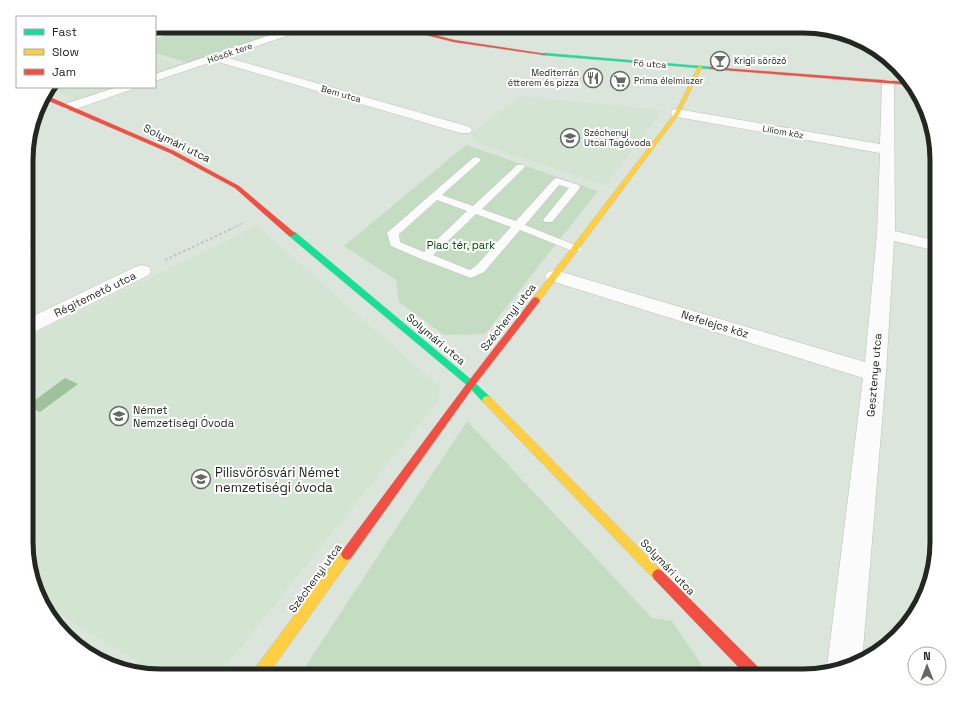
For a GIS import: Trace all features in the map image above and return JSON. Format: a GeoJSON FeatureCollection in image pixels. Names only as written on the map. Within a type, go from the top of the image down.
{"type":"FeatureCollection","features":[{"type":"Feature","properties":{"kind":"street","name":"Hősök tere"},"geometry":{"type":"LineString","coordinates":[[156,78],[287,33]]}},
{"type":"Feature","properties":{"kind":"street","name":"Fő utca"},"geometry":{"type":"LineString","coordinates":[[423,33],[469,44],[530,53],[610,61],[899,83]]}},
{"type":"Feature","properties":{"kind":"street","name":"Bem utca"},"geometry":{"type":"LineString","coordinates":[[216,58],[465,130]]}},
{"type":"Feature","properties":{"kind":"street","name":"Széchenyi utca"},"geometry":{"type":"LineString","coordinates":[[263,669],[471,384],[576,249],[677,113],[700,67]]}},
{"type":"Feature","properties":{"kind":"street","name":"Gesztenye utca"},"geometry":{"type":"LineString","coordinates":[[844,662],[875,373],[886,234],[888,150],[899,83]]}},
{"type":"Feature","properties":{"kind":"street"},"geometry":{"type":"LineString","coordinates":[[70,107],[126,88]]}},
{"type":"Feature","properties":{"kind":"street","name":"Solymári utca"},"geometry":{"type":"LineString","coordinates":[[49,99],[172,152],[237,187],[471,384],[750,669]]}},
{"type":"Feature","properties":{"kind":"street","name":"Liliom köz"},"geometry":{"type":"LineString","coordinates":[[677,113],[888,150]]}},
{"type":"Feature","properties":{"kind":"street"},"geometry":{"type":"LineString","coordinates":[[886,234],[930,244]]}},
{"type":"Feature","properties":{"kind":"street","name":"Régitemető utca"},"geometry":{"type":"LineString","coordinates":[[33,324],[142,271]]}},
{"type":"Feature","properties":{"kind":"street","name":"Nefelejcs köz"},"geometry":{"type":"LineString","coordinates":[[555,276],[875,373]]}},
{"type":"Feature","properties":{"kind":"lane"},"geometry":{"type":"LineString","coordinates":[[476,160],[393,233],[395,244],[471,274],[480,269],[557,181],[575,187],[548,220]]}},
{"type":"Feature","properties":{"kind":"lane"},"geometry":{"type":"LineString","coordinates":[[425,257],[520,167]]}},
{"type":"Feature","properties":{"kind":"lane"},"geometry":{"type":"LineString","coordinates":[[436,196],[576,249]]}},
{"type":"Feature","properties":{"kind":"path"},"geometry":{"type":"LineString","coordinates":[[142,271],[265,212]]}},
{"type":"Feature","properties":{"kind":"shaded area"},"geometry":{"type":"Polygon","coordinates":[[[156,58],[180,65],[156,73],[156,58]]]}},
{"type":"Feature","properties":{"kind":"shaded area"},"geometry":{"type":"Polygon","coordinates":[[[56,88],[110,88],[75,99],[54,91],[56,88]]]}},
{"type":"Feature","properties":{"kind":"shaded area"},"geometry":{"type":"Polygon","coordinates":[[[520,96],[662,110],[605,186],[478,144],[470,135],[520,96]]]}},
{"type":"Feature","properties":{"kind":"shaded area","name":"Pilisvörösvári Német nemzetiségi óvoda"},"geometry":{"type":"Polygon","coordinates":[[[257,226],[440,387],[439,399],[226,666],[223,669],[147,668],[53,610],[37,575],[33,550],[33,334],[257,226]]]}},
{"type":"Feature","properties":{"kind":"shaded area"},"geometry":{"type":"Polygon","coordinates":[[[65,378],[78,384],[40,412],[33,409],[33,402],[65,378]]]}},
{"type":"Feature","properties":{"kind":"green space"},"geometry":{"type":"Polygon","coordinates":[[[178,33],[275,33],[188,63],[156,53],[156,39],[178,33]]]}},
{"type":"Feature","properties":{"kind":"green space","name":"Piac tér, park"},"geometry":{"type":"Polygon","coordinates":[[[466,145],[598,191],[485,334],[444,335],[399,302],[396,280],[344,246],[466,145]]]}},
{"type":"Feature","properties":{"kind":"green space"},"geometry":{"type":"Polygon","coordinates":[[[467,421],[652,618],[672,621],[704,669],[304,669],[467,421]]]}},
{"type":"Feature","properties":{"kind":"traffic: fast"},"geometry":{"type":"LineString","coordinates":[[544,54],[711,68]]}},
{"type":"Feature","properties":{"kind":"traffic: fast"},"geometry":{"type":"LineString","coordinates":[[292,234],[471,384],[487,400]]}},
{"type":"Feature","properties":{"kind":"traffic: slow"},"geometry":{"type":"LineString","coordinates":[[536,300],[677,113],[700,67]]}},
{"type":"Feature","properties":{"kind":"traffic: slow"},"geometry":{"type":"LineString","coordinates":[[487,400],[658,575]]}},
{"type":"Feature","properties":{"kind":"traffic: slow"},"geometry":{"type":"LineString","coordinates":[[263,669],[347,554]]}},
{"type":"Feature","properties":{"kind":"traffic: jam"},"geometry":{"type":"LineString","coordinates":[[421,33],[454,41],[544,54]]}},
{"type":"Feature","properties":{"kind":"traffic: jam"},"geometry":{"type":"LineString","coordinates":[[711,68],[904,84]]}},
{"type":"Feature","properties":{"kind":"traffic: jam"},"geometry":{"type":"LineString","coordinates":[[49,99],[172,152],[237,187],[292,234]]}},
{"type":"Feature","properties":{"kind":"traffic: jam"},"geometry":{"type":"LineString","coordinates":[[347,554],[471,384],[536,300]]}},
{"type":"Feature","properties":{"kind":"traffic: jam"},"geometry":{"type":"LineString","coordinates":[[658,575],[750,669]]}},
{"type":"Feature","properties":{"kind":"place","name":"Krigli söröző"},"geometry":{"type":"Point","coordinates":[720,61]}},
{"type":"Feature","properties":{"kind":"place","name":"Mediterrán étterem és pizza"},"geometry":{"type":"Point","coordinates":[593,78]}},
{"type":"Feature","properties":{"kind":"place","name":"Prima élelmiszer"},"geometry":{"type":"Point","coordinates":[620,81]}},
{"type":"Feature","properties":{"kind":"place","name":"Széchenyi Utcai Tagóvoda"},"geometry":{"type":"Point","coordinates":[570,138]}},
{"type":"Feature","properties":{"kind":"place","name":"Német Nemzetiségi Óvoda"},"geometry":{"type":"Point","coordinates":[119,416]}},
{"type":"Feature","properties":{"kind":"place","name":"Pilisvörösvári Német nemzetiségi óvoda"},"geometry":{"type":"Point","coordinates":[201,479]}}]}
